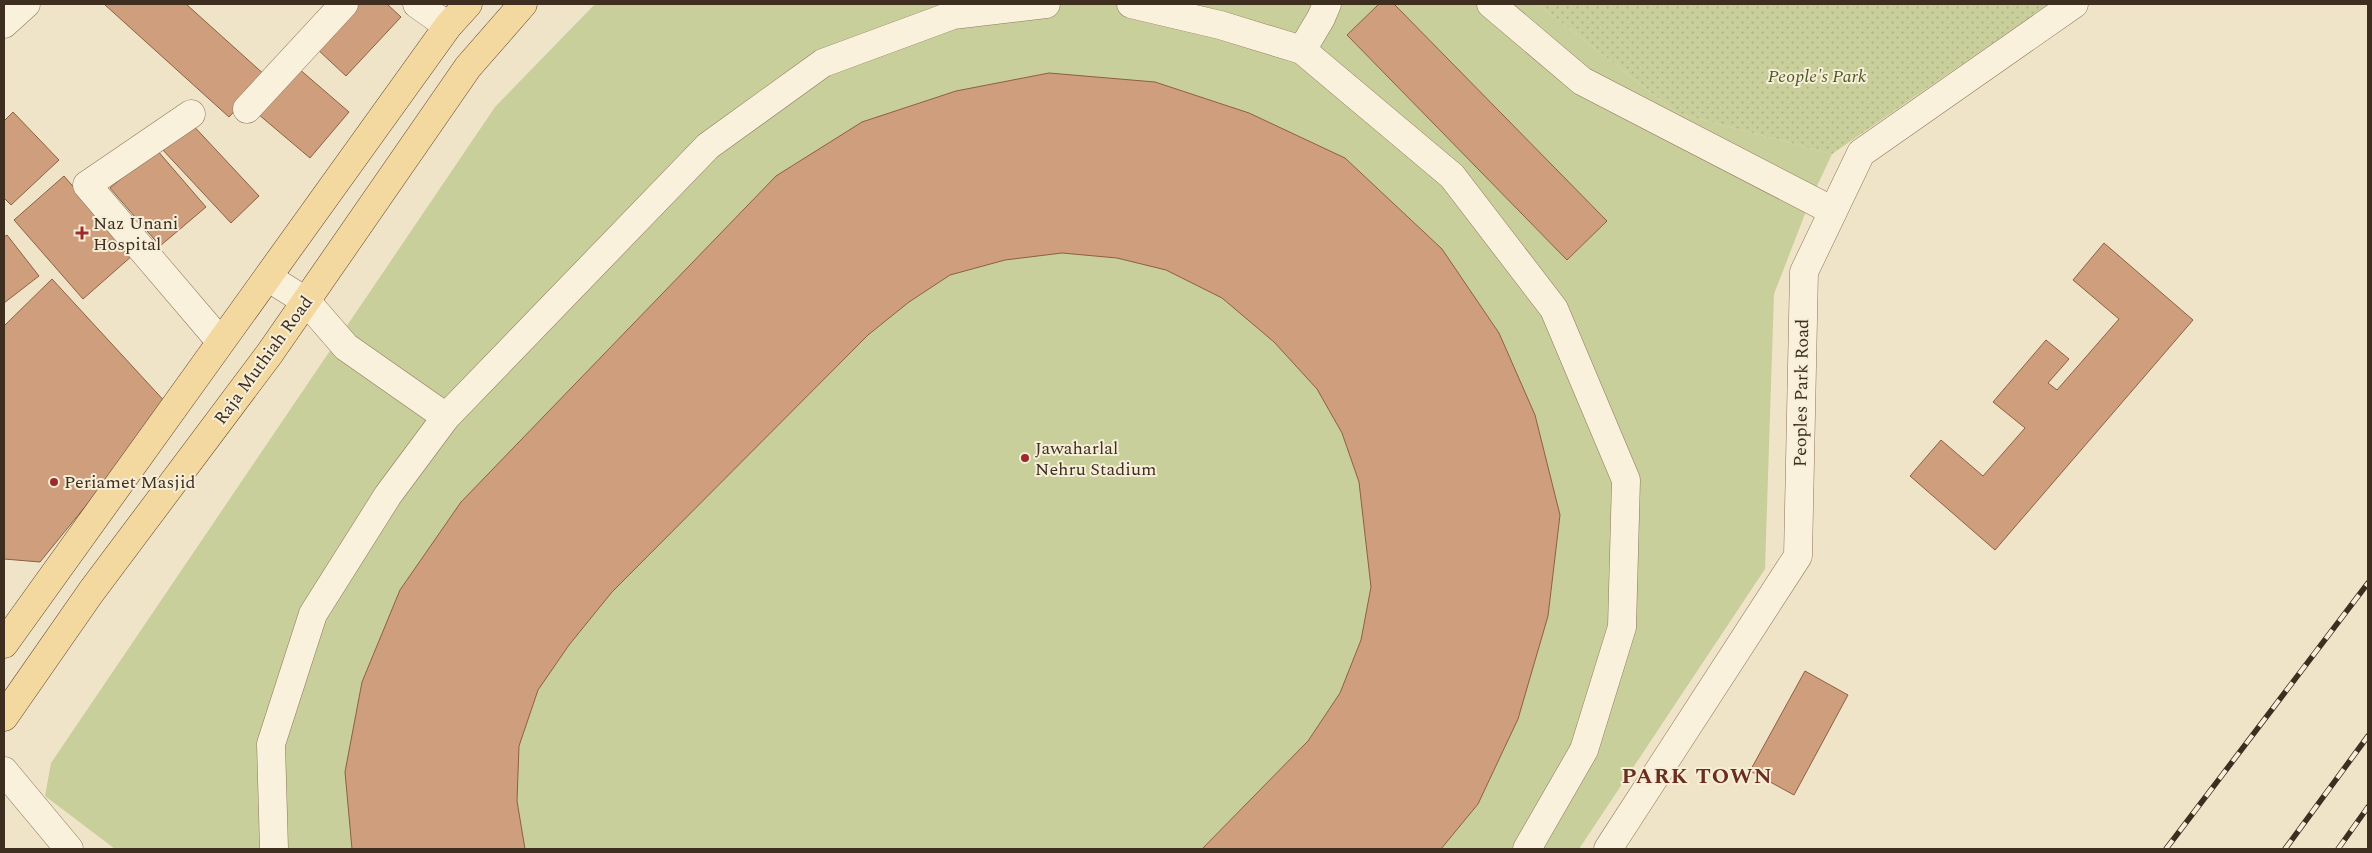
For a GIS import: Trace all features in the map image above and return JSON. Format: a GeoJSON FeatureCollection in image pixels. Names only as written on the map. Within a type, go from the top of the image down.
{"type":"FeatureCollection","features":[{"type":"Feature","properties":{"kind":"main road"},"geometry":{"type":"LineString","coordinates":[[4,644],[448,26],[468,4]]}},
{"type":"Feature","properties":{"kind":"main road","name":"Raja Muthiah Road"},"geometry":{"type":"LineString","coordinates":[[4,717],[91,592],[306,302],[468,67],[523,4]]}},
{"type":"Feature","properties":{"kind":"street"},"geometry":{"type":"LineString","coordinates":[[4,24],[26,4]]}},
{"type":"Feature","properties":{"kind":"street"},"geometry":{"type":"LineString","coordinates":[[247,109],[344,4]]}},
{"type":"Feature","properties":{"kind":"street"},"geometry":{"type":"LineString","coordinates":[[417,4],[448,26]]}},
{"type":"Feature","properties":{"kind":"street"},"geometry":{"type":"LineString","coordinates":[[274,849],[272,744],[313,614],[388,495],[446,417],[708,146],[823,63],[953,15],[1046,4]]}},
{"type":"Feature","properties":{"kind":"street"},"geometry":{"type":"LineString","coordinates":[[1131,4],[1220,25],[1302,50],[1452,176],[1554,309],[1626,480],[1622,627],[1584,750],[1527,849]]}},
{"type":"Feature","properties":{"kind":"street"},"geometry":{"type":"LineString","coordinates":[[1302,50],[1327,4]]}},
{"type":"Feature","properties":{"kind":"street"},"geometry":{"type":"LineString","coordinates":[[1491,4],[1582,81],[1833,211]]}},
{"type":"Feature","properties":{"kind":"street","name":"Peoples Park Road"},"geometry":{"type":"LineString","coordinates":[[1608,849],[1798,556],[1804,272],[1861,153],[2074,4]]}},
{"type":"Feature","properties":{"kind":"street"},"geometry":{"type":"LineString","coordinates":[[191,114],[87,186],[220,341]]}},
{"type":"Feature","properties":{"kind":"street"},"geometry":{"type":"LineString","coordinates":[[268,278],[306,302],[346,347],[446,417]]}},
{"type":"Feature","properties":{"kind":"street"},"geometry":{"type":"LineString","coordinates":[[4,771],[69,849]]}},
{"type":"Feature","properties":{"kind":"green space"},"geometry":{"type":"Polygon","coordinates":[[[595,4],[1538,4],[1677,113],[1832,154],[1810,201],[1774,294],[1765,569],[1579,849],[115,849],[45,796],[51,763],[495,107],[595,4]]]}},
{"type":"Feature","properties":{"kind":"green space","name":"People's Park"},"geometry":{"type":"Polygon","coordinates":[[[1538,4],[2049,4],[1832,154],[1677,113],[1538,4]]]}},
{"type":"Feature","properties":{"kind":"building"},"geometry":{"type":"Polygon","coordinates":[[[104,4],[186,4],[267,77],[229,117],[104,4]]]}},
{"type":"Feature","properties":{"kind":"building"},"geometry":{"type":"Polygon","coordinates":[[[355,4],[387,4],[401,17],[346,76],[315,47],[355,4]]]}},
{"type":"Feature","properties":{"kind":"building"},"geometry":{"type":"Polygon","coordinates":[[[1379,4],[1394,4],[1607,221],[1567,260],[1347,35],[1379,4]]]}},
{"type":"Feature","properties":{"kind":"building"},"geometry":{"type":"Polygon","coordinates":[[[298,68],[349,112],[310,158],[258,114],[298,68]]]}},
{"type":"Feature","properties":{"kind":"building"},"geometry":{"type":"Polygon","coordinates":[[[1049,73],[1155,82],[1249,113],[1345,158],[1442,249],[1499,333],[1535,415],[1560,515],[1548,616],[1518,719],[1478,804],[1441,849],[1202,849],[1308,741],[1340,693],[1361,640],[1371,587],[1359,482],[1342,433],[1317,389],[1274,342],[1222,298],[1166,270],[1117,258],[1062,253],[1005,260],[950,275],[909,302],[868,335],[612,592],[569,645],[538,690],[519,746],[517,801],[525,849],[352,849],[345,772],[362,682],[400,590],[461,502],[776,176],[862,122],[956,91],[1049,73]]]}},
{"type":"Feature","properties":{"kind":"building"},"geometry":{"type":"Polygon","coordinates":[[[13,112],[59,160],[11,205],[4,198],[4,121],[13,112]]]}},
{"type":"Feature","properties":{"kind":"building"},"geometry":{"type":"Polygon","coordinates":[[[189,121],[259,196],[231,223],[161,148],[189,121]]]}},
{"type":"Feature","properties":{"kind":"building"},"geometry":{"type":"Polygon","coordinates":[[[156,149],[206,207],[160,246],[110,188],[156,149]]]}},
{"type":"Feature","properties":{"kind":"building"},"geometry":{"type":"Polygon","coordinates":[[[64,176],[133,255],[83,299],[14,220],[64,176]]]}},
{"type":"Feature","properties":{"kind":"building"},"geometry":{"type":"Polygon","coordinates":[[[7,235],[39,276],[4,303],[4,237],[7,235]]]}},
{"type":"Feature","properties":{"kind":"building"},"geometry":{"type":"Polygon","coordinates":[[[2104,243],[2193,320],[1995,550],[1910,476],[1941,440],[1983,476],[2025,428],[1993,402],[2046,340],[2069,359],[2048,383],[2057,390],[2119,319],[2073,280],[2104,243]]]}},
{"type":"Feature","properties":{"kind":"building","name":"Periamet Masjid"},"geometry":{"type":"Polygon","coordinates":[[[52,279],[168,405],[40,562],[4,559],[4,326],[52,279]]]}},
{"type":"Feature","properties":{"kind":"building"},"geometry":{"type":"Polygon","coordinates":[[[1805,671],[1848,695],[1794,795],[1750,771],[1805,671]]]}},
{"type":"Feature","properties":{"kind":"railway"},"geometry":{"type":"LineString","coordinates":[[2166,849],[2368,583]]}},
{"type":"Feature","properties":{"kind":"railway"},"geometry":{"type":"LineString","coordinates":[[2285,849],[2368,736]]}},
{"type":"Feature","properties":{"kind":"railway"},"geometry":{"type":"LineString","coordinates":[[2338,849],[2368,807]]}},
{"type":"Feature","properties":{"kind":"place","name":"Naz Unani Hospital"},"geometry":{"type":"Point","coordinates":[82,233]}},
{"type":"Feature","properties":{"kind":"place","name":"Jawaharlal Nehru Stadium"},"geometry":{"type":"Point","coordinates":[1025,458]}},
{"type":"Feature","properties":{"kind":"place","name":"Periamet Masjid"},"geometry":{"type":"Point","coordinates":[54,482]}},
{"type":"Feature","properties":{"kind":"district","name":"PARK TOWN"},"geometry":{"type":"Point","coordinates":[1697,775]}}]}
